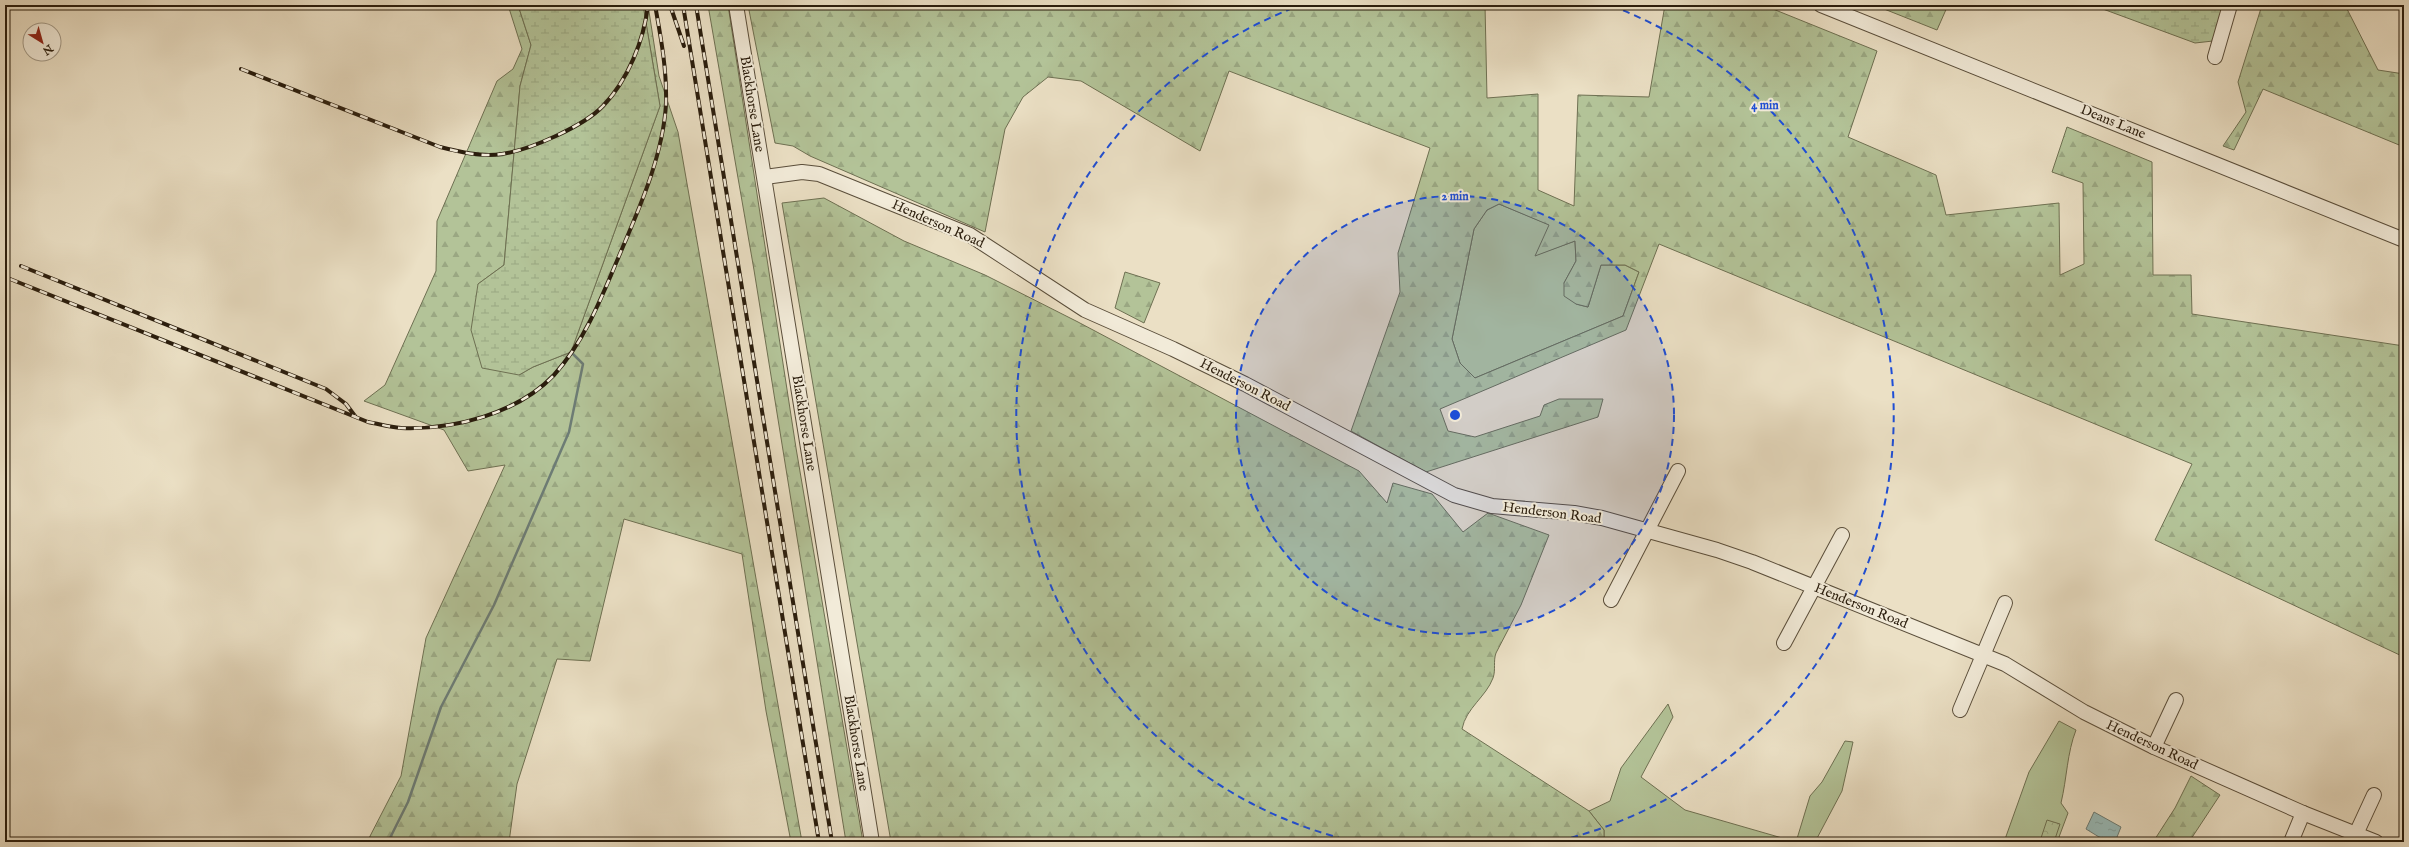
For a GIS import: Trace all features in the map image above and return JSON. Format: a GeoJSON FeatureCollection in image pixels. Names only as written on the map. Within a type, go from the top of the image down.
{"type":"FeatureCollection","features":[{"type":"Feature","properties":{"kind":"street","name":"Blackhorse Lane"},"geometry":{"type":"LineString","coordinates":[[736,5],[872,842]]}},
{"type":"Feature","properties":{"kind":"street","name":"Deans Lane"},"geometry":{"type":"LineString","coordinates":[[1821,5],[2404,240]]}},
{"type":"Feature","properties":{"kind":"street"},"geometry":{"type":"LineString","coordinates":[[2215,57],[2230,5]]}},
{"type":"Feature","properties":{"kind":"street","name":"Henderson Road"},"geometry":{"type":"LineString","coordinates":[[765,177],[802,172],[818,174],[970,235],[1085,310],[1173,349],[1245,384],[1464,500],[1492,506],[1574,513],[1647,530],[1717,550],[1815,587],[2005,664],[2084,712],[2154,747],[2303,813],[2376,842]]}},
{"type":"Feature","properties":{"kind":"street"},"geometry":{"type":"LineString","coordinates":[[1611,600],[1678,471]]}},
{"type":"Feature","properties":{"kind":"street"},"geometry":{"type":"LineString","coordinates":[[1784,643],[1842,535]]}},
{"type":"Feature","properties":{"kind":"street"},"geometry":{"type":"LineString","coordinates":[[1960,710],[2005,603]]}},
{"type":"Feature","properties":{"kind":"street"},"geometry":{"type":"LineString","coordinates":[[2154,747],[2176,700]]}},
{"type":"Feature","properties":{"kind":"street"},"geometry":{"type":"LineString","coordinates":[[2356,834],[2374,795]]}},
{"type":"Feature","properties":{"kind":"street"},"geometry":{"type":"LineString","coordinates":[[2291,842],[2303,813]]}},
{"type":"Feature","properties":{"kind":"green space"},"geometry":{"type":"Polygon","coordinates":[[[508,5],[518,5],[531,45],[520,86],[504,265],[478,284],[519,375],[533,367],[571,352],[660,106],[643,5],[648,5],[659,76],[678,132],[802,842],[791,842],[766,711],[742,554],[624,519],[590,661],[557,659],[517,784],[509,842],[367,842],[401,776],[426,638],[505,465],[468,471],[444,430],[364,401],[385,385],[436,271],[437,221],[497,81],[513,69],[522,49],[508,5]]]}},
{"type":"Feature","properties":{"kind":"green space"},"geometry":{"type":"Polygon","coordinates":[[[518,5],[643,5],[660,106],[571,352],[533,367],[519,375],[482,368],[471,330],[478,284],[504,265],[520,86],[531,45],[518,5]]]}},
{"type":"Feature","properties":{"kind":"green space"},"geometry":{"type":"Polygon","coordinates":[[[708,5],[728,5],[796,448],[863,842],[846,842],[754,270],[708,5]]]}},
{"type":"Feature","properties":{"kind":"green space"},"geometry":{"type":"Polygon","coordinates":[[[748,5],[1485,5],[1487,98],[1538,94],[1538,190],[1574,206],[1578,95],[1649,97],[1665,5],[1763,5],[1877,51],[1848,137],[1936,175],[1946,215],[2059,203],[2060,275],[2084,264],[2083,183],[2052,172],[2067,127],[2152,162],[2153,275],[2191,275],[2192,314],[2404,346],[2404,657],[2155,540],[2192,464],[1659,244],[1626,330],[1440,409],[1448,431],[1475,437],[1540,416],[1544,405],[1559,399],[1603,399],[1598,417],[1426,472],[1351,431],[1400,292],[1398,253],[1430,148],[1229,71],[1200,151],[1081,81],[1048,77],[1023,97],[1005,129],[985,232],[810,156],[793,146],[775,143],[748,5]],[[1499,204],[1487,210],[1474,229],[1452,339],[1460,363],[1475,378],[1623,316],[1639,272],[1625,265],[1601,265],[1588,307],[1576,304],[1564,296],[1564,283],[1576,261],[1575,241],[1535,256],[1549,225],[1499,204]]]}},
{"type":"Feature","properties":{"kind":"green space"},"geometry":{"type":"Polygon","coordinates":[[[1874,5],[1948,5],[1937,30],[1874,5]]]}},
{"type":"Feature","properties":{"kind":"green space"},"geometry":{"type":"Polygon","coordinates":[[[2092,5],[2224,5],[2213,41],[2195,43],[2092,5]]]}},
{"type":"Feature","properties":{"kind":"green space"},"geometry":{"type":"Polygon","coordinates":[[[2262,5],[2345,5],[2378,70],[2404,74],[2404,147],[2263,89],[2234,150],[2223,146],[2246,112],[2238,82],[2262,5]]]}},
{"type":"Feature","properties":{"kind":"green space"},"geometry":{"type":"Polygon","coordinates":[[[824,198],[904,241],[985,275],[1078,322],[1359,471],[1387,503],[1393,483],[1432,494],[1463,532],[1488,513],[1549,535],[1521,605],[1496,653],[1493,678],[1490,685],[1468,715],[1462,729],[1589,811],[1604,830],[1604,842],[891,842],[782,203],[824,198]]]}},
{"type":"Feature","properties":{"kind":"green space"},"geometry":{"type":"Polygon","coordinates":[[[1499,204],[1550,225],[1536,255],[1575,241],[1576,261],[1564,283],[1576,304],[1588,307],[1601,265],[1625,265],[1639,272],[1623,316],[1475,378],[1460,363],[1452,339],[1474,229],[1487,210],[1499,204]]]}},
{"type":"Feature","properties":{"kind":"green space"},"geometry":{"type":"Polygon","coordinates":[[[1125,272],[1160,283],[1144,323],[1115,308],[1125,272]]]}},
{"type":"Feature","properties":{"kind":"green space"},"geometry":{"type":"Polygon","coordinates":[[[1668,704],[1673,717],[1641,777],[1685,810],[1796,842],[1604,842],[1604,830],[1589,811],[1610,801],[1621,768],[1668,704]]]}},
{"type":"Feature","properties":{"kind":"green space"},"geometry":{"type":"Polygon","coordinates":[[[2059,721],[2076,730],[2069,757],[2061,803],[2068,813],[2059,837],[2073,842],[2004,842],[2029,772],[2059,721]]]}},
{"type":"Feature","properties":{"kind":"green space"},"geometry":{"type":"Polygon","coordinates":[[[1845,741],[1853,742],[1842,791],[1815,842],[1796,842],[1810,796],[1822,782],[1845,741]]]}},
{"type":"Feature","properties":{"kind":"green space"},"geometry":{"type":"Polygon","coordinates":[[[2191,776],[2220,795],[2189,842],[2156,842],[2155,839],[2175,808],[2191,776]]]}},
{"type":"Feature","properties":{"kind":"green space"},"geometry":{"type":"Polygon","coordinates":[[[2047,820],[2060,824],[2054,842],[2041,838],[2047,820]]]}},
{"type":"Feature","properties":{"kind":"water"},"geometry":{"type":"Polygon","coordinates":[[[2094,812],[2121,827],[2115,842],[2099,837],[2086,829],[2094,812]]]}},
{"type":"Feature","properties":{"kind":"waterway"},"geometry":{"type":"LineString","coordinates":[[388,842],[408,802],[441,707],[494,605],[569,432],[583,364],[571,352]]}},
{"type":"Feature","properties":{"kind":"railway"},"geometry":{"type":"LineString","coordinates":[[241,69],[440,147],[478,154],[502,154],[527,148],[556,136],[594,114],[603,106],[620,84],[633,59],[643,32],[648,5]]}},
{"type":"Feature","properties":{"kind":"railway"},"geometry":{"type":"LineString","coordinates":[[10,279],[368,422],[401,428],[442,426],[483,417],[503,409],[522,400],[539,389],[565,362],[583,334],[599,303],[642,201],[660,143],[666,104],[665,66],[655,5]]}},
{"type":"Feature","properties":{"kind":"railway"},"geometry":{"type":"LineString","coordinates":[[670,5],[684,46]]}},
{"type":"Feature","properties":{"kind":"railway"},"geometry":{"type":"LineString","coordinates":[[683,5],[819,842]]}},
{"type":"Feature","properties":{"kind":"railway"},"geometry":{"type":"LineString","coordinates":[[696,5],[832,842]]}},
{"type":"Feature","properties":{"kind":"railway"},"geometry":{"type":"LineString","coordinates":[[21,266],[326,389],[346,404],[355,416]]}}]}
